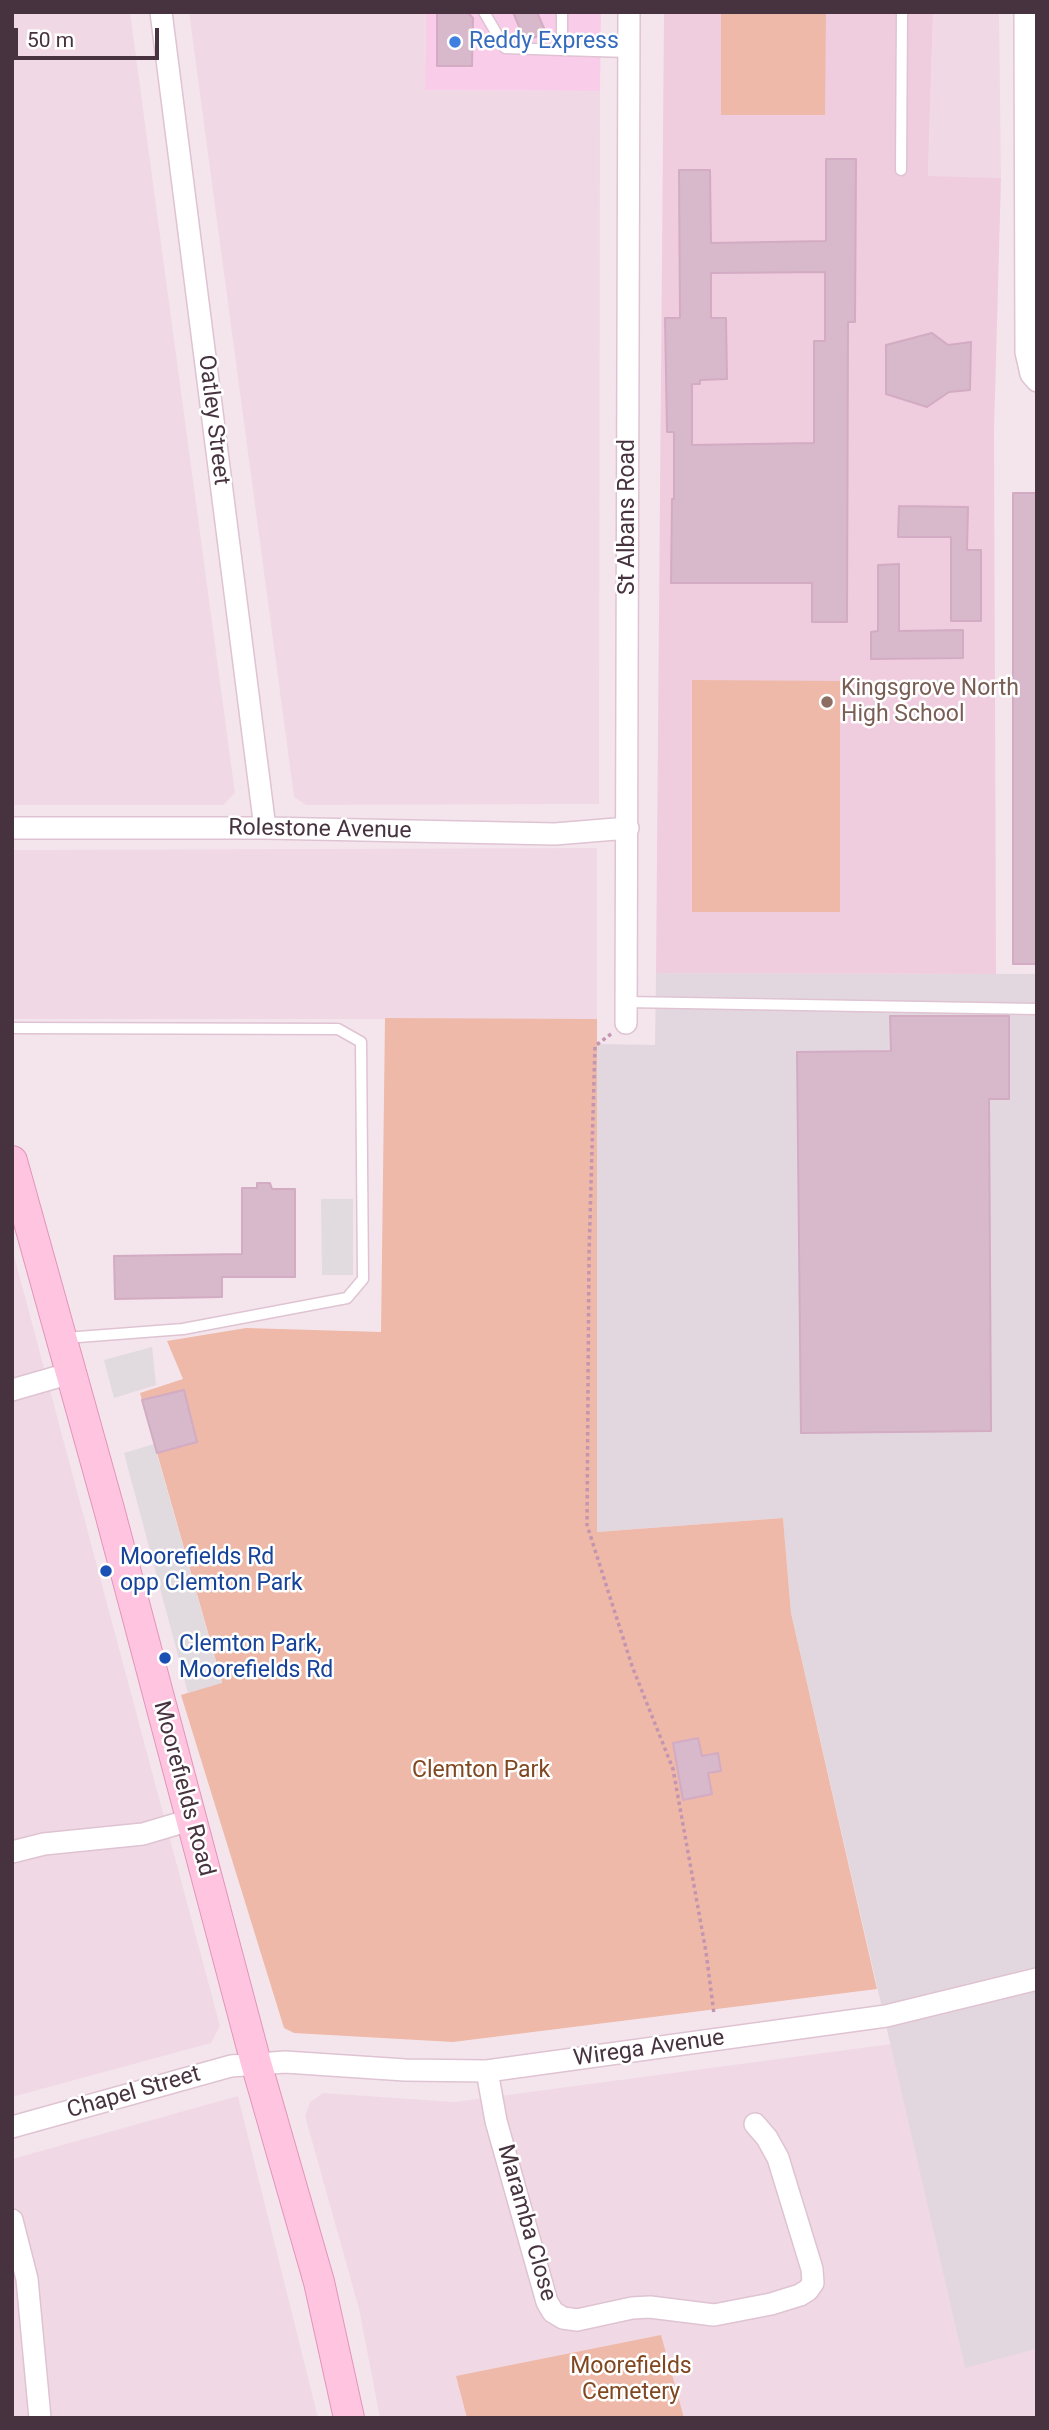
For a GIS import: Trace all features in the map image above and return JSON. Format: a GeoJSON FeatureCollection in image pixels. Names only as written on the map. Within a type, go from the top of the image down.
{"type":"FeatureCollection","features":[{"type":"Feature","properties":{"kind":"main road","name":"Moorefields Road"},"geometry":{"type":"LineString","coordinates":[[12,1161],[113,1522],[256,2063],[319,2282],[349,2418]]}},
{"type":"Feature","properties":{"kind":"street","name":"Oatley Street"},"geometry":{"type":"LineString","coordinates":[[161,12],[265,828]]}},
{"type":"Feature","properties":{"kind":"street","name":"St Albans Road"},"geometry":{"type":"LineString","coordinates":[[626,1013],[629,12]]}},
{"type":"Feature","properties":{"kind":"street"},"geometry":{"type":"LineString","coordinates":[[1025,12],[1026,352],[1031,374],[1037,381]]}},
{"type":"Feature","properties":{"kind":"street","name":"Rolestone Avenue"},"geometry":{"type":"LineString","coordinates":[[12,828],[265,828],[555,834],[628,828]]}},
{"type":"Feature","properties":{"kind":"street"},"geometry":{"type":"LineString","coordinates":[[12,1390],[71,1373]]}},
{"type":"Feature","properties":{"kind":"street"},"geometry":{"type":"LineString","coordinates":[[12,1852],[44,1844],[143,1834],[190,1820]]}},
{"type":"Feature","properties":{"kind":"street","name":"Wirega Avenue"},"geometry":{"type":"LineString","coordinates":[[256,2063],[487,2071],[886,2016],[1037,1979]]}},
{"type":"Feature","properties":{"kind":"street","name":"Chapel Street"},"geometry":{"type":"LineString","coordinates":[[12,2127],[224,2067],[256,2063]]}},
{"type":"Feature","properties":{"kind":"street","name":"Maramba Close"},"geometry":{"type":"LineString","coordinates":[[487,2071],[496,2121],[547,2302],[553,2312],[563,2318],[577,2320],[632,2308],[650,2307],[714,2315],[771,2304],[808,2290],[813,2283],[812,2269],[790,2194],[778,2158],[768,2138],[755,2124]]}},
{"type":"Feature","properties":{"kind":"street"},"geometry":{"type":"LineString","coordinates":[[12,2220],[27,2279],[40,2418]]}},
{"type":"Feature","properties":{"kind":"lane"},"geometry":{"type":"LineString","coordinates":[[484,12],[505,48],[628,52]]}},
{"type":"Feature","properties":{"kind":"lane"},"geometry":{"type":"LineString","coordinates":[[562,12],[562,50]]}},
{"type":"Feature","properties":{"kind":"lane"},"geometry":{"type":"LineString","coordinates":[[901,170],[902,12]]}},
{"type":"Feature","properties":{"kind":"lane"},"geometry":{"type":"LineString","coordinates":[[626,1013],[1037,1009]]}},
{"type":"Feature","properties":{"kind":"lane"},"geometry":{"type":"LineString","coordinates":[[12,1028],[338,1029],[361,1042],[363,1279],[347,1298],[183,1329],[62,1339]]}},
{"type":"Feature","properties":{"kind":"path"},"geometry":{"type":"LineString","coordinates":[[626,1013],[595,1046],[589,1254],[587,1525],[632,1667],[673,1769],[704,1940],[714,2014]]}},
{"type":"Feature","properties":{"kind":"shaded area"},"geometry":{"type":"Polygon","coordinates":[[[12,12],[130,12],[235,793],[223,805],[12,805],[12,12]]]}},
{"type":"Feature","properties":{"kind":"shaded area"},"geometry":{"type":"Polygon","coordinates":[[[189,12],[426,12],[425,90],[600,91],[599,804],[306,805],[294,797],[189,12]]]}},
{"type":"Feature","properties":{"kind":"shaded area"},"geometry":{"type":"Polygon","coordinates":[[[426,12],[601,12],[600,91],[425,90],[426,12]]]}},
{"type":"Feature","properties":{"kind":"shaded area","name":"Kingsgrove North High School"},"geometry":{"type":"Polygon","coordinates":[[[664,12],[933,12],[928,176],[1001,178],[994,431],[996,974],[656,973],[664,12]]]}},
{"type":"Feature","properties":{"kind":"shaded area"},"geometry":{"type":"Polygon","coordinates":[[[933,12],[999,12],[1001,178],[928,177],[933,12]]]}},
{"type":"Feature","properties":{"kind":"shaded area"},"geometry":{"type":"Polygon","coordinates":[[[597,848],[597,1019],[12,1019],[12,850],[597,848]]]}},
{"type":"Feature","properties":{"kind":"shaded area"},"geometry":{"type":"Polygon","coordinates":[[[656,973],[1037,974],[1037,2349],[965,2368],[791,1613],[783,1518],[597,1532],[597,1044],[655,1045],[656,973]]]}},
{"type":"Feature","properties":{"kind":"shaded area"},"geometry":{"type":"Polygon","coordinates":[[[321,1199],[353,1199],[353,1275],[322,1275],[321,1199]]]}},
{"type":"Feature","properties":{"kind":"shaded area"},"geometry":{"type":"Polygon","coordinates":[[[12,1248],[220,2026],[211,2043],[12,2097],[12,1248]]]}},
{"type":"Feature","properties":{"kind":"shaded area"},"geometry":{"type":"Polygon","coordinates":[[[152,1347],[156,1385],[114,1398],[104,1360],[152,1347]]]}},
{"type":"Feature","properties":{"kind":"shaded area"},"geometry":{"type":"Polygon","coordinates":[[[154,1444],[222,1683],[188,1693],[124,1453],[154,1444]]]}},
{"type":"Feature","properties":{"kind":"shaded area"},"geometry":{"type":"Polygon","coordinates":[[[891,2044],[965,2367],[1037,2349],[1037,2418],[380,2418],[359,2309],[305,2116],[310,2102],[323,2093],[454,2102],[891,2044]]]}},
{"type":"Feature","properties":{"kind":"shaded area"},"geometry":{"type":"Polygon","coordinates":[[[238,2096],[318,2418],[12,2418],[12,2159],[238,2096]]]}},
{"type":"Feature","properties":{"kind":"green space"},"geometry":{"type":"Polygon","coordinates":[[[721,12],[826,12],[825,115],[721,115],[721,12]]]}},
{"type":"Feature","properties":{"kind":"green space"},"geometry":{"type":"Polygon","coordinates":[[[692,680],[840,681],[840,912],[692,912],[692,680]]]}},
{"type":"Feature","properties":{"kind":"green space","name":"Clemton Park"},"geometry":{"type":"Polygon","coordinates":[[[385,1018],[597,1019],[597,1532],[783,1518],[791,1613],[877,1989],[453,2042],[294,2033],[284,2028],[181,1695],[222,1682],[140,1393],[183,1379],[167,1341],[246,1328],[381,1332],[385,1018]]]}},
{"type":"Feature","properties":{"kind":"green space","name":"Moorefields Cemetery"},"geometry":{"type":"Polygon","coordinates":[[[661,2335],[684,2418],[467,2418],[456,2376],[661,2335]]]}},
{"type":"Feature","properties":{"kind":"building","name":"Reddy Express"},"geometry":{"type":"Polygon","coordinates":[[[437,12],[467,12],[473,18],[472,66],[437,66],[437,12]]]}},
{"type":"Feature","properties":{"kind":"building"},"geometry":{"type":"Polygon","coordinates":[[[513,12],[537,12],[546,33],[525,41],[513,12]]]}},
{"type":"Feature","properties":{"kind":"building"},"geometry":{"type":"Polygon","coordinates":[[[826,159],[856,159],[855,322],[848,322],[847,622],[812,622],[812,583],[671,583],[674,432],[667,432],[665,318],[680,318],[679,170],[710,170],[711,243],[826,241],[826,159]],[[825,272],[711,273],[711,318],[726,318],[727,379],[700,380],[700,384],[692,384],[692,445],[814,443],[814,341],[825,341],[825,272]]]}},
{"type":"Feature","properties":{"kind":"building"},"geometry":{"type":"Polygon","coordinates":[[[932,333],[948,345],[971,342],[970,390],[949,392],[927,407],[886,394],[886,345],[932,333]]]}},
{"type":"Feature","properties":{"kind":"building"},"geometry":{"type":"Polygon","coordinates":[[[1013,493],[1037,493],[1037,964],[1013,964],[1013,493]]]}},
{"type":"Feature","properties":{"kind":"building"},"geometry":{"type":"Polygon","coordinates":[[[899,506],[968,507],[967,550],[981,550],[981,621],[951,621],[951,537],[898,537],[899,506]]]}},
{"type":"Feature","properties":{"kind":"building"},"geometry":{"type":"Polygon","coordinates":[[[899,564],[899,631],[963,630],[963,658],[871,659],[871,632],[878,631],[878,565],[899,564]]]}},
{"type":"Feature","properties":{"kind":"building"},"geometry":{"type":"Polygon","coordinates":[[[890,1016],[1009,1016],[1009,1099],[989,1099],[991,1431],[801,1433],[797,1052],[891,1051],[890,1016]]]}},
{"type":"Feature","properties":{"kind":"building"},"geometry":{"type":"Polygon","coordinates":[[[257,1183],[270,1183],[272,1189],[295,1189],[295,1277],[222,1277],[222,1297],[115,1299],[114,1256],[242,1254],[242,1188],[257,1188],[257,1183]]]}},
{"type":"Feature","properties":{"kind":"building"},"geometry":{"type":"Polygon","coordinates":[[[184,1390],[197,1442],[157,1453],[142,1400],[184,1390]]]}},
{"type":"Feature","properties":{"kind":"building"},"geometry":{"type":"Polygon","coordinates":[[[698,1738],[702,1756],[718,1753],[721,1771],[708,1773],[712,1794],[683,1800],[673,1743],[698,1738]]]}},
{"type":"Feature","properties":{"kind":"place","name":"Reddy Express"},"geometry":{"type":"Point","coordinates":[455,42]}},
{"type":"Feature","properties":{"kind":"place","name":"Kingsgrove North High School"},"geometry":{"type":"Point","coordinates":[827,702]}},
{"type":"Feature","properties":{"kind":"place","name":"Moorefields Rd opp Clemton Park"},"geometry":{"type":"Point","coordinates":[106,1571]}},
{"type":"Feature","properties":{"kind":"place","name":"Clemton Park, Moorefields Rd"},"geometry":{"type":"Point","coordinates":[165,1658]}}]}
